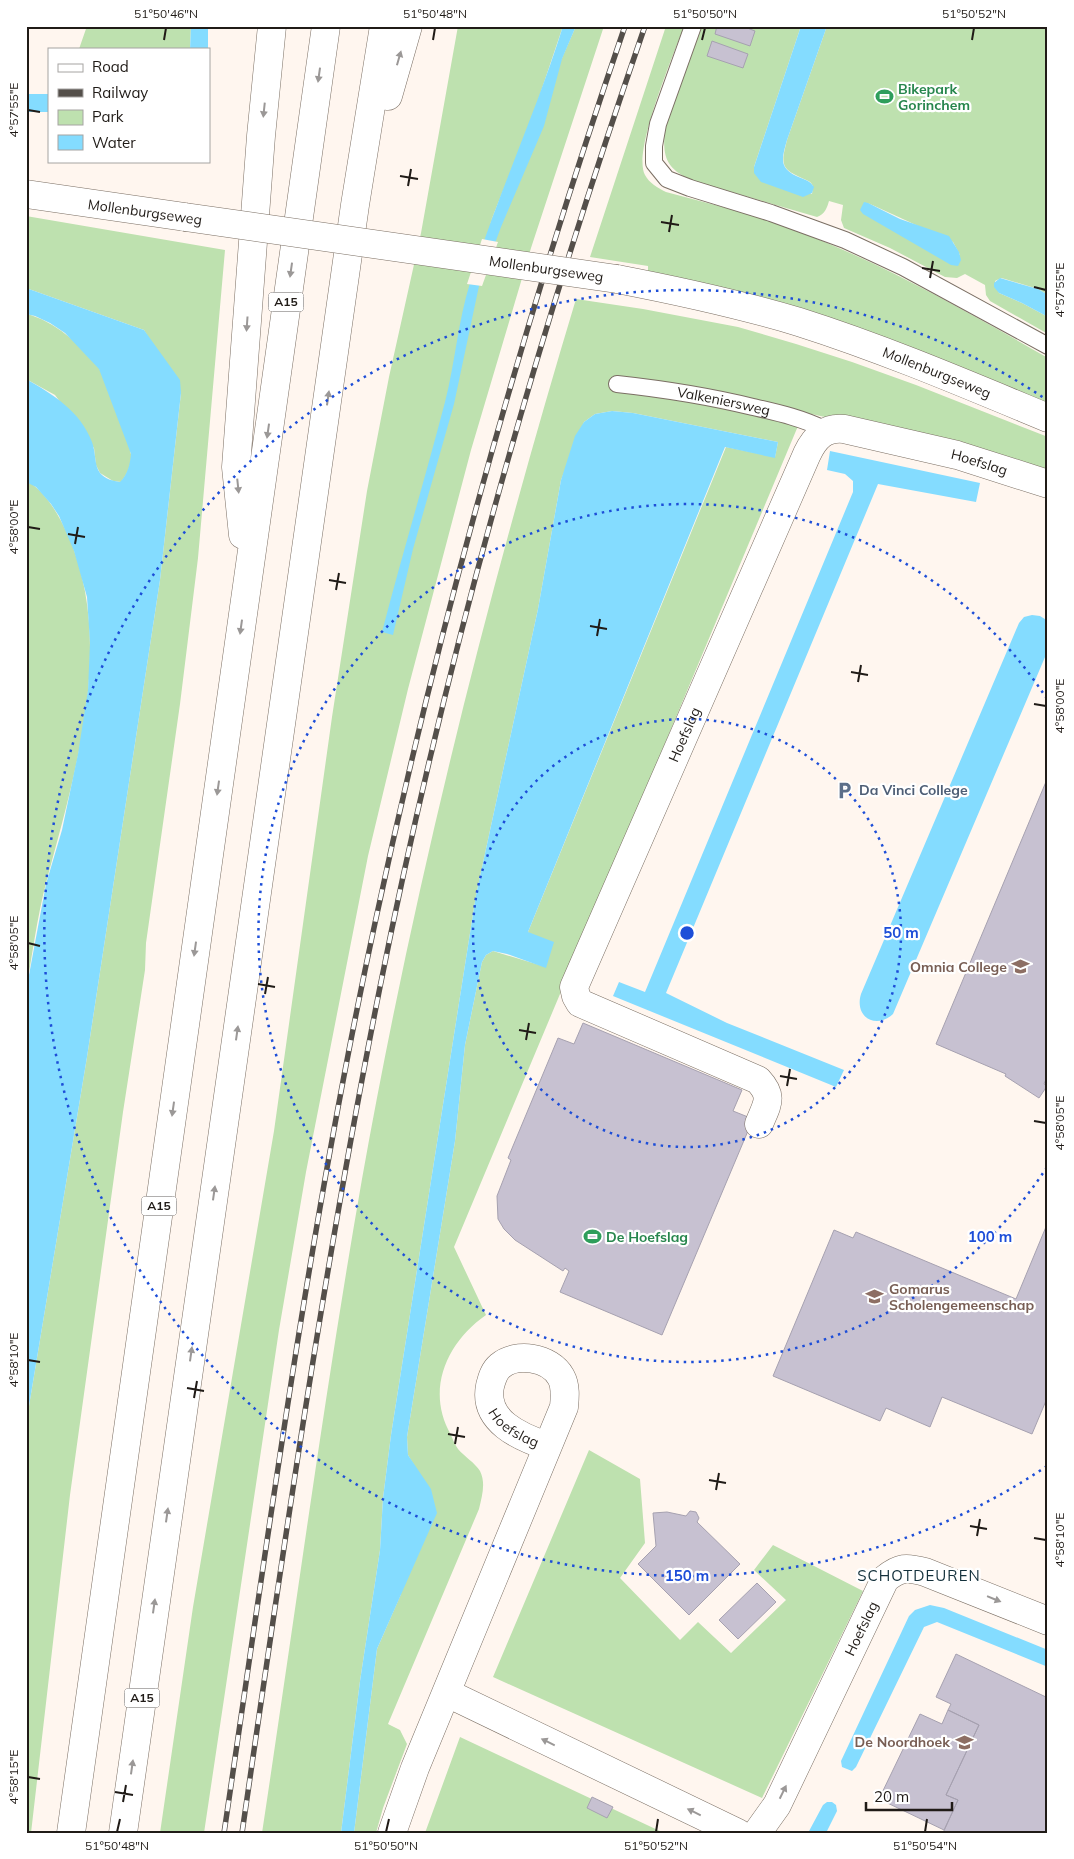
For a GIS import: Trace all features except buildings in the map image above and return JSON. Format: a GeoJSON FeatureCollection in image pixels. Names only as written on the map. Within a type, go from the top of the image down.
{"type":"FeatureCollection","features":[{"type":"Feature","properties":{"kind":"main road","name":"A15"},"geometry":{"type":"LineString","coordinates":[[247,578],[236,467],[261,136],[272,26]]}},
{"type":"Feature","properties":{"kind":"main road","name":"A15"},"geometry":{"type":"LineString","coordinates":[[71,1833],[326,26]]}},
{"type":"Feature","properties":{"kind":"main road","name":"A15"},"geometry":{"type":"LineString","coordinates":[[123,1833],[355,205],[384,26]]}},
{"type":"Feature","properties":{"kind":"main road","name":"A15"},"geometry":{"type":"LineString","coordinates":[[355,205],[408,26]]}},
{"type":"Feature","properties":{"kind":"main road","name":"Mollenburgseweg"},"geometry":{"type":"LineString","coordinates":[[26,194],[618,279],[730,302],[798,322],[917,364],[1048,418]]}},
{"type":"Feature","properties":{"kind":"main road","name":"Hoefslag"},"geometry":{"type":"LineString","coordinates":[[769,1115],[769,1094],[758,1080],[580,1003],[574,987],[807,454],[813,441],[826,430],[834,428],[844,429],[956,455],[1048,484]]}},
{"type":"Feature","properties":{"kind":"main road","name":"Hoefslag"},"geometry":{"type":"LineString","coordinates":[[392,1833],[415,1768],[547,1446]]}},
{"type":"Feature","properties":{"kind":"main road","name":"Hoefslag"},"geometry":{"type":"LineString","coordinates":[[757,1833],[777,1805],[885,1580],[896,1570],[910,1568],[925,1572],[1048,1621]]}},
{"type":"Feature","properties":{"kind":"main road"},"geometry":{"type":"LineString","coordinates":[[447,1693],[738,1833]]}},
{"type":"Feature","properties":{"kind":"lane"},"geometry":{"type":"LineString","coordinates":[[693,26],[658,124],[654,146],[654,163],[667,179],[771,213],[845,240],[903,266],[1048,346]]}},
{"type":"Feature","properties":{"kind":"lane","name":"Valkeniersweg"},"geometry":{"type":"LineString","coordinates":[[618,384],[680,391],[745,405],[795,417],[826,430]]}},
{"type":"Feature","properties":{"kind":"green space"},"geometry":{"type":"Polygon","coordinates":[[[87,26],[191,26],[190,48],[79,48],[87,26]]]}},
{"type":"Feature","properties":{"kind":"green space"},"geometry":{"type":"Polygon","coordinates":[[[458,26],[563,26],[530,124],[490,223],[576,26],[604,26],[531,248],[471,450],[408,689],[368,856],[306,1172],[279,1330],[204,1833],[160,1833],[193,1607],[274,1131],[332,717],[367,491],[389,377],[421,233],[458,26]]]}},
{"type":"Feature","properties":{"kind":"green space"},"geometry":{"type":"Polygon","coordinates":[[[666,26],[684,26],[656,102],[644,146],[643,163],[645,175],[649,180],[666,192],[756,217],[820,240],[887,270],[985,322],[1048,358],[1048,405],[648,272],[648,266],[590,257],[666,26]]]}},
{"type":"Feature","properties":{"kind":"green space"},"geometry":{"type":"Polygon","coordinates":[[[702,26],[801,26],[754,167],[812,194],[813,186],[811,183],[786,169],[783,160],[787,140],[827,26],[1048,26],[1048,295],[1038,289],[1005,279],[1001,278],[995,281],[999,293],[1048,317],[1048,334],[990,301],[986,295],[985,285],[965,274],[957,278],[945,277],[890,248],[844,228],[841,220],[843,205],[829,201],[824,212],[817,217],[685,177],[672,167],[665,155],[665,128],[702,26]],[[868,203],[960,255],[953,242],[868,203]]]}},
{"type":"Feature","properties":{"kind":"green space"},"geometry":{"type":"Polygon","coordinates":[[[26,216],[225,250],[198,558],[180,704],[146,943],[145,970],[123,1112],[70,1495],[31,1833],[26,1833],[26,1424],[87,1057],[160,580],[181,393],[144,330],[26,288],[26,216]]]}},
{"type":"Feature","properties":{"kind":"green space"},"geometry":{"type":"Polygon","coordinates":[[[576,299],[643,309],[738,327],[852,362],[916,385],[1048,437],[1048,472],[959,447],[798,411],[704,402],[798,426],[454,1247],[486,1315],[460,1339],[451,1353],[444,1368],[440,1384],[440,1401],[443,1418],[456,1446],[480,1471],[483,1480],[482,1494],[479,1509],[388,1724],[400,1730],[407,1744],[383,1808],[376,1833],[354,1833],[377,1649],[401,1594],[414,1465],[408,1455],[407,1437],[455,1141],[465,1045],[482,962],[486,955],[493,951],[546,967],[528,932],[726,447],[775,457],[778,442],[633,413],[612,411],[595,414],[584,422],[561,480],[538,609],[476,895],[391,1435],[383,1498],[380,1550],[360,1681],[341,1833],[262,1833],[322,1424],[348,1260],[383,1067],[430,846],[456,736],[513,517],[576,299]]]}},
{"type":"Feature","properties":{"kind":"green space"},"geometry":{"type":"Polygon","coordinates":[[[26,314],[47,322],[67,335],[99,368],[130,448],[131,462],[121,482],[113,481],[100,473],[96,465],[94,448],[55,395],[26,379],[26,314]]]}},
{"type":"Feature","properties":{"kind":"green space"},"geometry":{"type":"Polygon","coordinates":[[[28,481],[47,499],[68,535],[82,577],[89,620],[90,665],[86,709],[78,754],[37,923],[26,991],[26,482],[28,481]]]}},
{"type":"Feature","properties":{"kind":"green space"},"geometry":{"type":"Polygon","coordinates":[[[589,1450],[640,1479],[645,1543],[620,1578],[680,1640],[698,1622],[731,1653],[786,1600],[754,1570],[773,1545],[863,1591],[762,1798],[493,1677],[589,1450]]]}},
{"type":"Feature","properties":{"kind":"green space"},"geometry":{"type":"Polygon","coordinates":[[[460,1737],[664,1833],[425,1833],[460,1737]]]}},
{"type":"Feature","properties":{"kind":"water"},"geometry":{"type":"Polygon","coordinates":[[[191,26],[208,26],[208,48],[190,48],[191,26]]]}},
{"type":"Feature","properties":{"kind":"water"},"geometry":{"type":"Polygon","coordinates":[[[563,26],[576,26],[562,59],[544,126],[501,227],[479,286],[454,404],[413,549],[393,635],[382,632],[445,402],[462,312],[470,283],[563,26]]]}},
{"type":"Feature","properties":{"kind":"water"},"geometry":{"type":"Polygon","coordinates":[[[801,26],[827,26],[787,140],[783,159],[785,168],[814,187],[812,193],[803,197],[761,182],[754,173],[754,167],[801,26]]]}},
{"type":"Feature","properties":{"kind":"water"},"geometry":{"type":"Polygon","coordinates":[[[26,94],[48,94],[48,112],[26,112],[26,94]]]}},
{"type":"Feature","properties":{"kind":"water"},"geometry":{"type":"Polygon","coordinates":[[[864,202],[900,219],[949,236],[959,252],[961,260],[958,266],[951,265],[863,214],[860,210],[864,202]]]}},
{"type":"Feature","properties":{"kind":"water"},"geometry":{"type":"Polygon","coordinates":[[[1000,278],[1038,289],[1048,295],[1048,317],[999,293],[994,287],[994,283],[1000,278]]]}},
{"type":"Feature","properties":{"kind":"water"},"geometry":{"type":"Polygon","coordinates":[[[26,288],[144,330],[180,380],[181,393],[160,580],[87,1057],[26,1424],[26,991],[46,884],[62,830],[78,754],[88,690],[90,643],[87,597],[74,551],[59,516],[51,504],[36,487],[26,482],[26,379],[56,398],[81,421],[92,442],[98,470],[104,477],[120,482],[128,469],[131,454],[99,369],[65,333],[50,323],[26,314],[26,288]]]}},
{"type":"Feature","properties":{"kind":"water"},"geometry":{"type":"Polygon","coordinates":[[[612,411],[633,413],[778,442],[775,458],[725,447],[528,932],[554,942],[546,968],[493,951],[486,955],[482,962],[465,1045],[455,1141],[407,1437],[408,1455],[431,1489],[437,1513],[377,1649],[354,1833],[341,1833],[360,1681],[380,1550],[383,1498],[391,1435],[476,895],[538,609],[561,480],[575,436],[584,422],[595,414],[612,411]]]}},
{"type":"Feature","properties":{"kind":"water"},"geometry":{"type":"Polygon","coordinates":[[[830,451],[980,483],[976,502],[878,484],[666,993],[727,1023],[844,1070],[836,1087],[613,996],[619,982],[645,992],[853,492],[853,481],[845,474],[827,470],[830,451]]]}},
{"type":"Feature","properties":{"kind":"water"},"geometry":{"type":"Polygon","coordinates":[[[1040,616],[1048,621],[1048,650],[893,1014],[880,1021],[868,1019],[861,1009],[861,994],[1019,623],[1024,617],[1040,616]]]}},
{"type":"Feature","properties":{"kind":"water"},"geometry":{"type":"Polygon","coordinates":[[[930,1605],[944,1608],[1048,1650],[1048,1667],[937,1622],[924,1627],[856,1767],[852,1771],[842,1767],[841,1761],[909,1616],[915,1610],[930,1605]]]}},
{"type":"Feature","properties":{"kind":"water"},"geometry":{"type":"Polygon","coordinates":[[[827,1802],[832,1802],[836,1805],[837,1811],[826,1833],[808,1833],[823,1805],[827,1802]]]}},
{"type":"Feature","properties":{"kind":"pier"},"geometry":{"type":"Polygon","coordinates":[[[482,239],[498,242],[482,286],[467,284],[482,239]]]}},
{"type":"Feature","properties":{"kind":"railway"},"geometry":{"type":"LineString","coordinates":[[224,1833],[274,1491],[330,1149],[400,809],[427,696],[486,471],[552,247],[625,26]]}},
{"type":"Feature","properties":{"kind":"railway"},"geometry":{"type":"LineString","coordinates":[[242,1833],[289,1515],[323,1303],[360,1092],[406,865],[464,622],[530,382],[605,144],[645,26]]}},
{"type":"Feature","properties":{"kind":"place","name":"Bikepark Gorinchem"},"geometry":{"type":"Point","coordinates":[884,97]}},
{"type":"Feature","properties":{"kind":"place","name":"Da Vinci College"},"geometry":{"type":"Point","coordinates":[845,790]}},
{"type":"Feature","properties":{"kind":"place","name":"Omnia College"},"geometry":{"type":"Point","coordinates":[1021,967]}},
{"type":"Feature","properties":{"kind":"place","name":"De Hoefslag"},"geometry":{"type":"Point","coordinates":[592,1237]}},
{"type":"Feature","properties":{"kind":"place","name":"Gomarus Scholengemeenschap"},"geometry":{"type":"Point","coordinates":[875,1297]}},
{"type":"Feature","properties":{"kind":"place","name":"De Noordhoek"},"geometry":{"type":"Point","coordinates":[964,1742]}},
{"type":"Feature","properties":{"kind":"district","name":"SCHOTDEUREN"},"geometry":{"type":"Point","coordinates":[919,1576]}}]}
